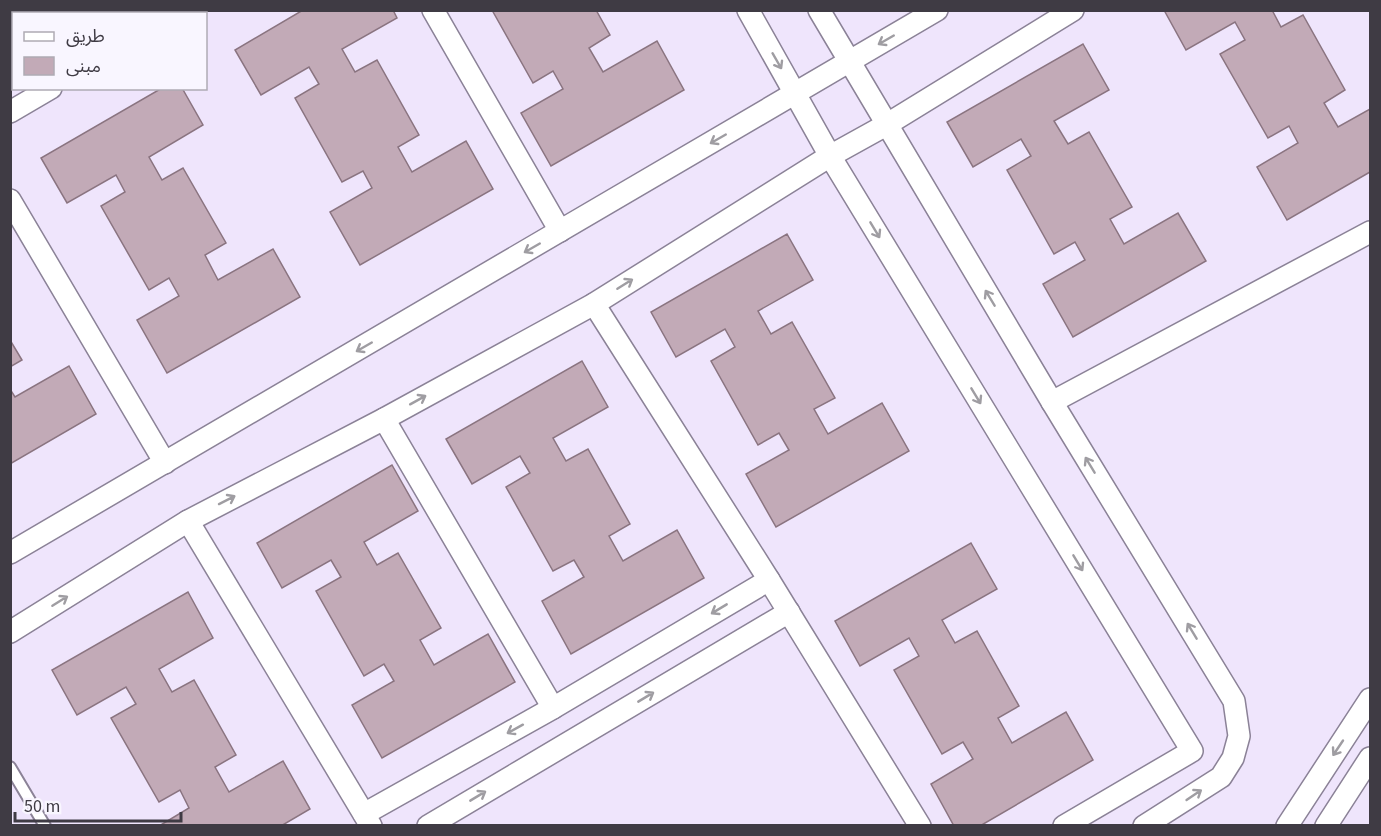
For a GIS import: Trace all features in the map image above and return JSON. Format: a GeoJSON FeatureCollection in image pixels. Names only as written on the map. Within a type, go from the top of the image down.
{"type":"FeatureCollection","features":[{"type":"Feature","properties":{"kind":"street"},"geometry":{"type":"LineString","coordinates":[[433,10],[560,231]]}},
{"type":"Feature","properties":{"kind":"street"},"geometry":{"type":"LineString","coordinates":[[748,10],[830,156],[1192,751],[1064,825]]}},
{"type":"Feature","properties":{"kind":"street"},"geometry":{"type":"LineString","coordinates":[[819,10],[1052,402],[1234,701],[1239,736],[1233,758],[1221,777],[1144,825]]}},
{"type":"Feature","properties":{"kind":"street"},"geometry":{"type":"LineString","coordinates":[[10,553],[937,10]]}},
{"type":"Feature","properties":{"kind":"street"},"geometry":{"type":"LineString","coordinates":[[10,632],[188,520],[384,418],[594,304],[830,156],[886,125],[1073,10]]}},
{"type":"Feature","properties":{"kind":"street"},"geometry":{"type":"LineString","coordinates":[[10,112],[48,90]]}},
{"type":"Feature","properties":{"kind":"street"},"geometry":{"type":"LineString","coordinates":[[10,200],[165,463]]}},
{"type":"Feature","properties":{"kind":"street"},"geometry":{"type":"LineString","coordinates":[[1052,402],[1371,232]]}},
{"type":"Feature","properties":{"kind":"street"},"geometry":{"type":"LineString","coordinates":[[594,304],[769,579],[920,825]]}},
{"type":"Feature","properties":{"kind":"street"},"geometry":{"type":"LineString","coordinates":[[384,418],[553,708]]}},
{"type":"Feature","properties":{"kind":"street"},"geometry":{"type":"LineString","coordinates":[[188,520],[367,820],[769,579]]}},
{"type":"Feature","properties":{"kind":"street"},"geometry":{"type":"LineString","coordinates":[[428,825],[789,612]]}},
{"type":"Feature","properties":{"kind":"street"},"geometry":{"type":"LineString","coordinates":[[1287,825],[1371,699]]}},
{"type":"Feature","properties":{"kind":"street"},"geometry":{"type":"LineString","coordinates":[[1326,825],[1371,758]]}},
{"type":"Feature","properties":{"kind":"lane"},"geometry":{"type":"LineString","coordinates":[[10,767],[45,825]]}},
{"type":"Feature","properties":{"kind":"building"},"geometry":{"type":"Polygon","coordinates":[[[303,10],[393,10],[397,18],[342,49],[355,72],[377,60],[419,135],[398,147],[412,172],[466,141],[493,189],[360,265],[330,212],[372,188],[363,171],[342,182],[295,98],[319,84],[309,67],[261,95],[235,50],[303,10]]]}},
{"type":"Feature","properties":{"kind":"building"},"geometry":{"type":"Polygon","coordinates":[[[492,10],[596,10],[610,35],[589,48],[603,72],[657,41],[684,90],[551,166],[521,113],[563,89],[553,71],[533,83],[492,10]]]}},
{"type":"Feature","properties":{"kind":"building"},"geometry":{"type":"Polygon","coordinates":[[[1164,10],[1272,10],[1281,27],[1303,15],[1345,90],[1324,103],[1338,127],[1370,109],[1370,172],[1287,220],[1257,167],[1298,143],[1289,126],[1268,138],[1220,54],[1245,40],[1235,22],[1186,50],[1164,10]]]}},
{"type":"Feature","properties":{"kind":"building"},"geometry":{"type":"Polygon","coordinates":[[[1083,44],[1109,90],[1054,121],[1068,144],[1089,132],[1132,207],[1110,219],[1124,244],[1178,213],[1206,261],[1073,337],[1043,284],[1085,260],[1075,242],[1054,254],[1007,170],[1031,156],[1021,139],[973,167],[947,122],[1083,44]]]}},
{"type":"Feature","properties":{"kind":"building"},"geometry":{"type":"Polygon","coordinates":[[[159,90],[183,90],[203,125],[149,157],[162,180],[183,168],[226,243],[205,255],[218,280],[273,249],[300,297],[167,373],[137,320],[179,296],[169,278],[149,290],[101,206],[125,192],[116,175],[67,203],[41,158],[159,90]]]}},
{"type":"Feature","properties":{"kind":"building"},"geometry":{"type":"Polygon","coordinates":[[[787,234],[813,280],[758,311],[771,334],[792,322],[835,398],[814,409],[828,434],[882,403],[909,451],[776,527],[746,474],[789,450],[779,433],[758,445],[711,361],[735,347],[725,329],[676,357],[651,312],[787,234]]]}},
{"type":"Feature","properties":{"kind":"building"},"geometry":{"type":"Polygon","coordinates":[[[10,340],[22,360],[10,367],[10,340]]]}},
{"type":"Feature","properties":{"kind":"building"},"geometry":{"type":"Polygon","coordinates":[[[582,361],[608,407],[553,438],[566,461],[588,449],[630,524],[609,536],[623,561],[677,530],[704,578],[571,654],[542,601],[584,577],[574,560],[553,571],[506,487],[530,473],[520,456],[472,484],[446,439],[582,361]]]}},
{"type":"Feature","properties":{"kind":"building"},"geometry":{"type":"Polygon","coordinates":[[[69,366],[96,414],[10,464],[10,389],[15,397],[69,366]]]}},
{"type":"Feature","properties":{"kind":"building"},"geometry":{"type":"Polygon","coordinates":[[[392,465],[418,511],[364,542],[377,565],[398,553],[441,628],[420,640],[434,665],[488,634],[515,682],[382,758],[352,705],[394,681],[384,664],[364,676],[316,591],[341,577],[331,560],[282,588],[257,543],[392,465]]]}},
{"type":"Feature","properties":{"kind":"building"},"geometry":{"type":"Polygon","coordinates":[[[971,543],[997,589],[942,620],[955,643],[977,631],[1019,706],[998,718],[1012,743],[1066,712],[1093,760],[980,826],[954,826],[931,784],[973,759],[963,742],[942,754],[894,670],[919,656],[909,638],[860,666],[835,621],[971,543]]]}},
{"type":"Feature","properties":{"kind":"building"},"geometry":{"type":"Polygon","coordinates":[[[188,592],[213,638],[159,669],[172,692],[194,680],[236,755],[215,767],[229,792],[283,761],[310,809],[281,826],[159,826],[189,808],[180,790],[159,802],[111,718],[136,704],[126,687],[77,715],[52,670],[188,592]]]}}]}
